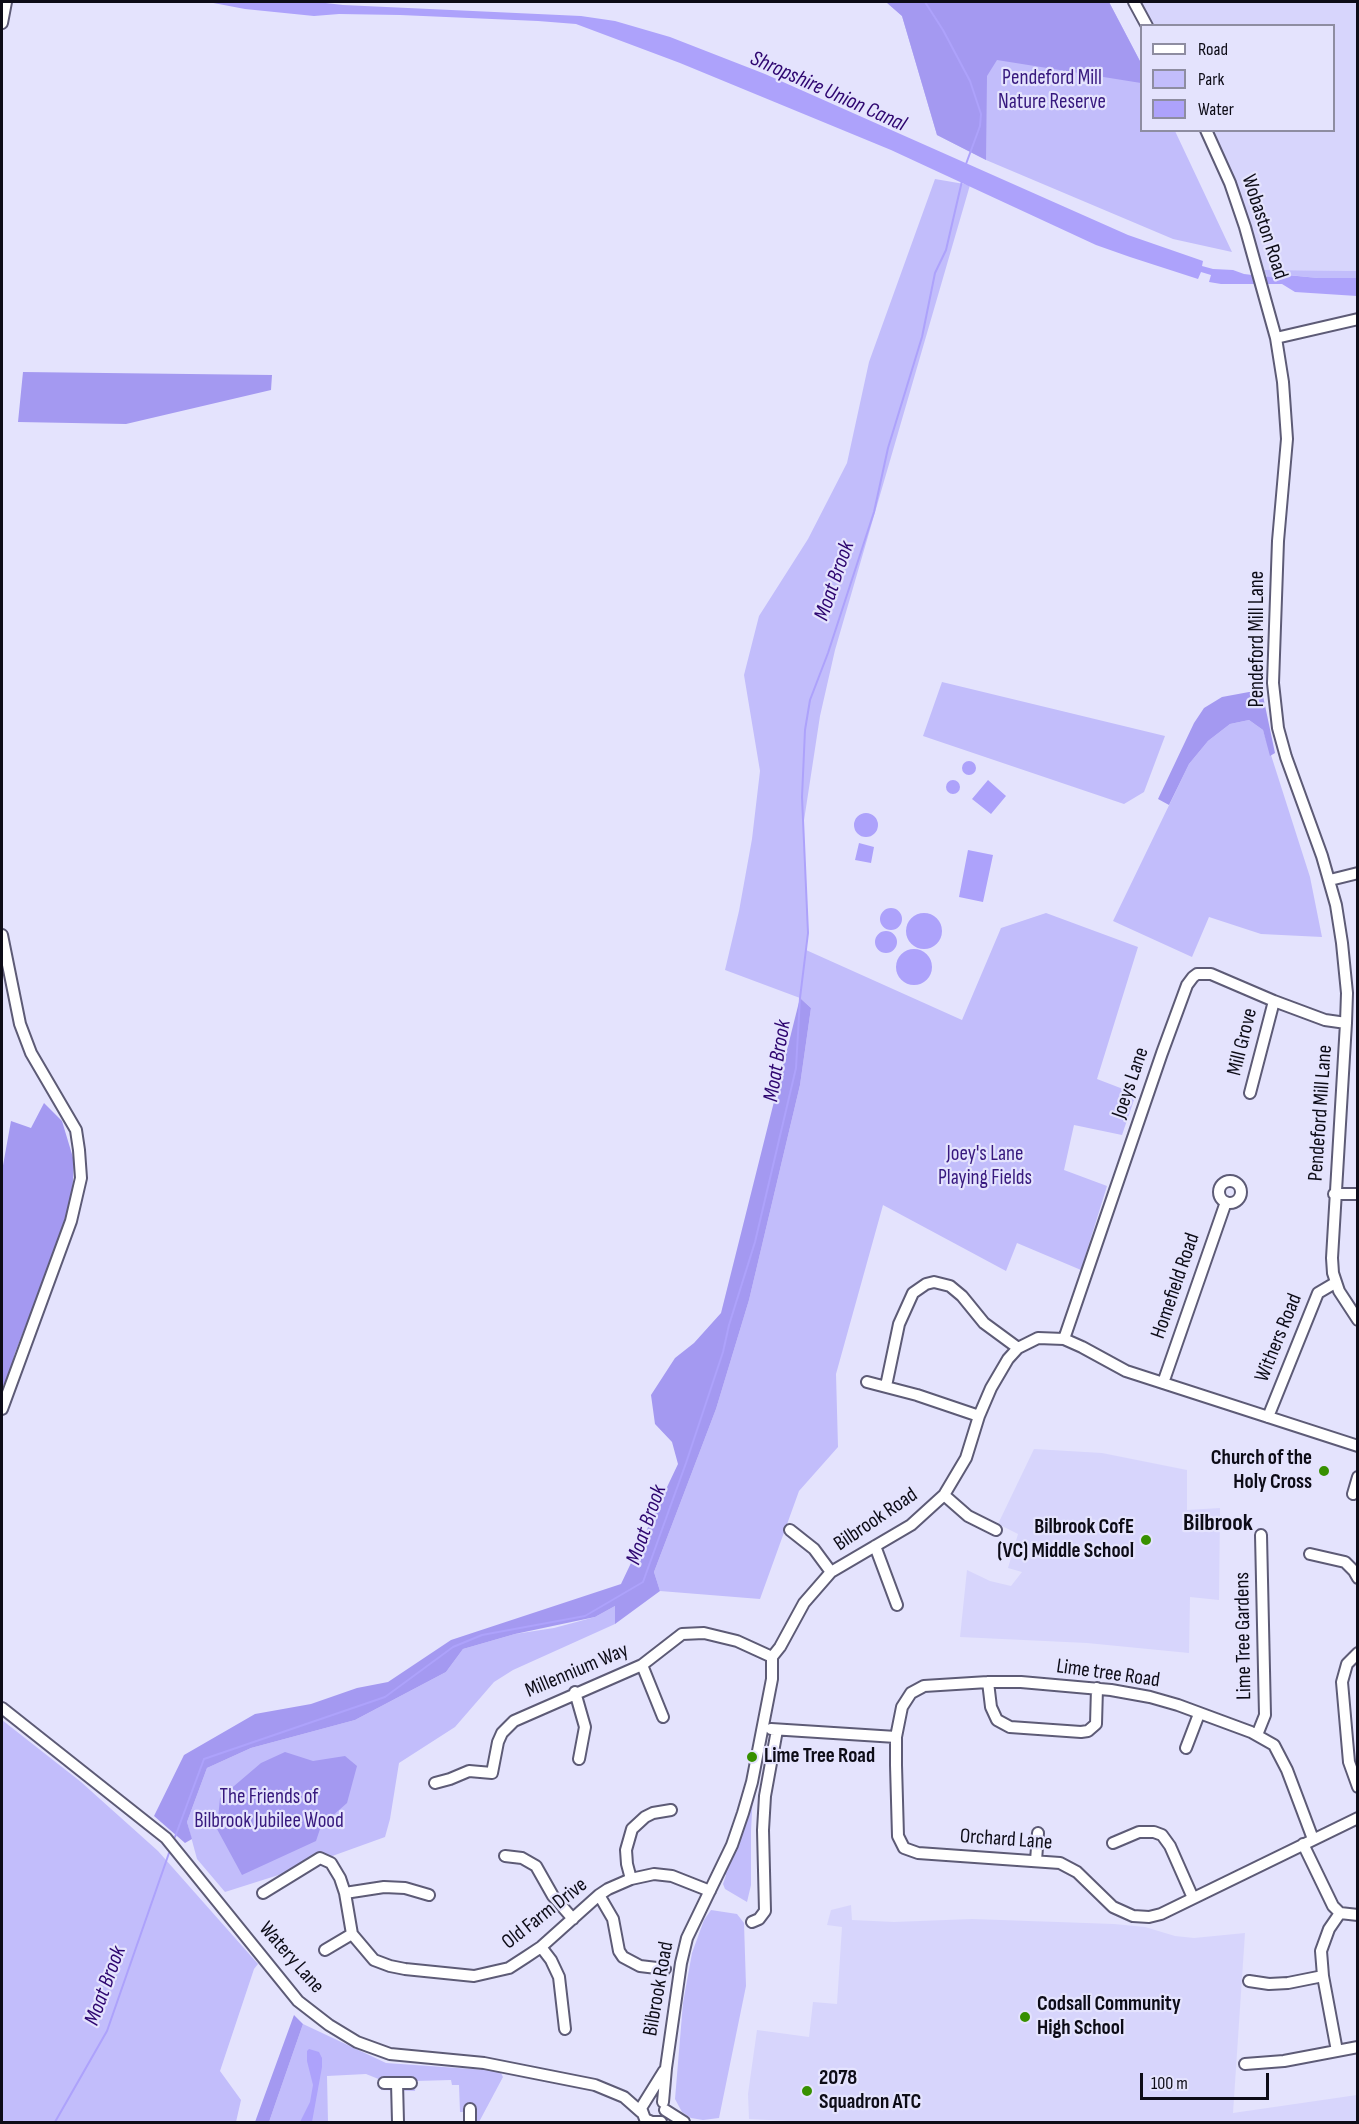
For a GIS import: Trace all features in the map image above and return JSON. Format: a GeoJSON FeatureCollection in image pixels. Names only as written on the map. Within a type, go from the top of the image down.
{"type":"FeatureCollection","features":[{"type":"Feature","properties":{"kind":"street"},"geometry":{"type":"LineString","coordinates":[[2,23],[6,2]]}},
{"type":"Feature","properties":{"kind":"street"},"geometry":{"type":"LineString","coordinates":[[1134,2],[1146,24]]}},
{"type":"Feature","properties":{"kind":"street","name":"Wobaston Road"},"geometry":{"type":"LineString","coordinates":[[1207,132],[1230,183],[1257,264],[1276,338]]}},
{"type":"Feature","properties":{"kind":"street"},"geometry":{"type":"LineString","coordinates":[[1276,338],[1358,319]]}},
{"type":"Feature","properties":{"kind":"street","name":"Pendeford Mill Lane"},"geometry":{"type":"LineString","coordinates":[[1276,338],[1283,382],[1287,439],[1275,606],[1273,659],[1275,700],[1286,757],[1330,880],[1343,951],[1347,993],[1346,1023],[1334,1194],[1332,1258],[1335,1283],[1355,1313]]}},
{"type":"Feature","properties":{"kind":"street"},"geometry":{"type":"LineString","coordinates":[[1330,880],[1358,873]]}},
{"type":"Feature","properties":{"kind":"street"},"geometry":{"type":"LineString","coordinates":[[2,935],[20,1024],[31,1053],[76,1130],[81,1178],[71,1221],[2,1409]]}},
{"type":"Feature","properties":{"kind":"street","name":"Joeys Lane"},"geometry":{"type":"LineString","coordinates":[[1064,1340],[1134,1132],[1187,985],[1197,974],[1210,974],[1325,1020],[1346,1023]]}},
{"type":"Feature","properties":{"kind":"street","name":"Mill Grove"},"geometry":{"type":"LineString","coordinates":[[1250,1093],[1274,1001]]}},
{"type":"Feature","properties":{"kind":"street"},"geometry":{"type":"LineString","coordinates":[[1334,1194],[1358,1194]]}},
{"type":"Feature","properties":{"kind":"street","name":"Homefield Road"},"geometry":{"type":"LineString","coordinates":[[1163,1383],[1226,1202]]}},
{"type":"Feature","properties":{"kind":"street"},"geometry":{"type":"LineString","coordinates":[[886,1386],[895,1338],[904,1312],[913,1293],[926,1284],[934,1282],[950,1286],[962,1296],[984,1323],[1018,1348],[1038,1338],[1064,1340],[1082,1347],[1118,1368],[1358,1446]]}},
{"type":"Feature","properties":{"kind":"street","name":"Withers Road"},"geometry":{"type":"LineString","coordinates":[[1268,1417],[1318,1293],[1335,1283]]}},
{"type":"Feature","properties":{"kind":"street","name":"Bilbrook Road"},"geometry":{"type":"LineString","coordinates":[[664,2106],[666,2068],[681,1963],[687,1938],[732,1845],[743,1813],[752,1782],[772,1679],[772,1658],[804,1603],[831,1572],[911,1525],[944,1495],[966,1458],[979,1416],[1000,1373],[1018,1348]]}},
{"type":"Feature","properties":{"kind":"street"},"geometry":{"type":"LineString","coordinates":[[867,1382],[979,1416]]}},
{"type":"Feature","properties":{"kind":"street"},"geometry":{"type":"LineString","coordinates":[[1353,1494],[1358,1477]]}},
{"type":"Feature","properties":{"kind":"street"},"geometry":{"type":"LineString","coordinates":[[944,1495],[969,1516],[996,1530]]}},
{"type":"Feature","properties":{"kind":"street"},"geometry":{"type":"LineString","coordinates":[[790,1530],[814,1549],[831,1572]]}},
{"type":"Feature","properties":{"kind":"street","name":"Lime Tree Gardens"},"geometry":{"type":"LineString","coordinates":[[1257,1735],[1265,1715],[1261,1535]]}},
{"type":"Feature","properties":{"kind":"street"},"geometry":{"type":"LineString","coordinates":[[874,1546],[897,1605]]}},
{"type":"Feature","properties":{"kind":"street"},"geometry":{"type":"LineString","coordinates":[[1310,1554],[1345,1562],[1358,1578]]}},
{"type":"Feature","properties":{"kind":"street","name":"Millennium Way"},"geometry":{"type":"LineString","coordinates":[[435,1783],[469,1771],[492,1773],[498,1742],[508,1726],[523,1715],[642,1665],[682,1634],[692,1632],[737,1641],[772,1658]]}},
{"type":"Feature","properties":{"kind":"street"},"geometry":{"type":"LineString","coordinates":[[1358,1653],[1347,1664],[1342,1682],[1350,1762],[1358,1787]]}},
{"type":"Feature","properties":{"kind":"street"},"geometry":{"type":"LineString","coordinates":[[642,1665],[663,1717]]}},
{"type":"Feature","properties":{"kind":"street"},"geometry":{"type":"LineString","coordinates":[[988,1682],[992,1707],[997,1720],[1010,1727],[1081,1732],[1088,1731],[1096,1724],[1098,1688]]}},
{"type":"Feature","properties":{"kind":"street","name":"Lime tree Road"},"geometry":{"type":"LineString","coordinates":[[896,1737],[905,1700],[917,1689],[950,1683],[988,1682],[1098,1688],[1150,1697],[1257,1735],[1274,1745],[1287,1770],[1308,1842],[1328,1898],[1340,1913]]}},
{"type":"Feature","properties":{"kind":"street"},"geometry":{"type":"LineString","coordinates":[[575,1692],[585,1727],[579,1759]]}},
{"type":"Feature","properties":{"kind":"street","name":"Watery Lane"},"geometry":{"type":"LineString","coordinates":[[2,1708],[166,1838],[298,2001],[329,2025],[357,2042],[390,2054],[484,2063],[595,2085],[624,2097],[646,2100]]}},
{"type":"Feature","properties":{"kind":"street"},"geometry":{"type":"LineString","coordinates":[[1186,1748],[1199,1714]]}},
{"type":"Feature","properties":{"kind":"street"},"geometry":{"type":"LineString","coordinates":[[761,1728],[896,1737]]}},
{"type":"Feature","properties":{"kind":"street"},"geometry":{"type":"LineString","coordinates":[[752,1922],[759,1919],[765,1911],[763,1830],[765,1796],[777,1730]]}},
{"type":"Feature","properties":{"kind":"street","name":"Orchard Lane"},"geometry":{"type":"LineString","coordinates":[[896,1737],[898,1836],[903,1848],[918,1853],[1060,1863],[1088,1881],[1113,1907],[1133,1916],[1157,1916],[1358,1818]]}},
{"type":"Feature","properties":{"kind":"street"},"geometry":{"type":"LineString","coordinates":[[631,1879],[626,1850],[632,1829],[645,1816],[653,1812],[671,1810]]}},
{"type":"Feature","properties":{"kind":"street"},"geometry":{"type":"LineString","coordinates":[[1113,1843],[1139,1833],[1154,1832],[1162,1835],[1170,1846],[1193,1898]]}},
{"type":"Feature","properties":{"kind":"street"},"geometry":{"type":"LineString","coordinates":[[1036,1860],[1038,1833]]}},
{"type":"Feature","properties":{"kind":"street"},"geometry":{"type":"LineString","coordinates":[[505,1856],[522,1858],[536,1866],[553,1896],[573,1919]]}},
{"type":"Feature","properties":{"kind":"street"},"geometry":{"type":"LineString","coordinates":[[263,1893],[320,1858],[331,1863],[340,1878],[345,1893],[352,1934],[325,1950]]}},
{"type":"Feature","properties":{"kind":"street","name":"Old Farm Drive"},"geometry":{"type":"LineString","coordinates":[[352,1934],[369,1955],[381,1963],[405,1969],[481,1976],[508,1968],[541,1947],[608,1888],[631,1879],[654,1874],[672,1876],[710,1891]]}},
{"type":"Feature","properties":{"kind":"street"},"geometry":{"type":"LineString","coordinates":[[345,1893],[384,1887],[405,1888],[429,1895]]}},
{"type":"Feature","properties":{"kind":"street"},"geometry":{"type":"LineString","coordinates":[[599,1895],[613,1919],[619,1951],[623,1957],[640,1966],[665,1969]]}},
{"type":"Feature","properties":{"kind":"street"},"geometry":{"type":"LineString","coordinates":[[1337,2050],[1323,1976],[1321,1960],[1323,1943],[1340,1913],[1358,1915]]}},
{"type":"Feature","properties":{"kind":"street"},"geometry":{"type":"LineString","coordinates":[[541,1947],[559,1977],[565,2029]]}},
{"type":"Feature","properties":{"kind":"street"},"geometry":{"type":"LineString","coordinates":[[1249,1981],[1269,1984],[1288,1983],[1323,1976]]}},
{"type":"Feature","properties":{"kind":"street"},"geometry":{"type":"LineString","coordinates":[[1245,2064],[1284,2061],[1358,2047]]}},
{"type":"Feature","properties":{"kind":"street","name":"Bilbrook Road"},"geometry":{"type":"LineString","coordinates":[[646,2100],[666,2068]]}},
{"type":"Feature","properties":{"kind":"street"},"geometry":{"type":"LineString","coordinates":[[384,2083],[411,2084]]}},
{"type":"Feature","properties":{"kind":"street"},"geometry":{"type":"LineString","coordinates":[[397,2083],[398,2122]]}},
{"type":"Feature","properties":{"kind":"street","name":"Watery Lane"},"geometry":{"type":"LineString","coordinates":[[624,2097],[641,2112]]}},
{"type":"Feature","properties":{"kind":"street"},"geometry":{"type":"LineString","coordinates":[[661,2122],[645,2119],[641,2112],[646,2100],[656,2098],[684,2122]]}},
{"type":"Feature","properties":{"kind":"street"},"geometry":{"type":"LineString","coordinates":[[653,2122],[663,2118],[664,2106]]}},
{"type":"Feature","properties":{"kind":"street"},"geometry":{"type":"LineString","coordinates":[[470,2109],[470,2122]]}},
{"type":"Feature","properties":{"kind":"shaded area"},"geometry":{"type":"Polygon","coordinates":[[[1138,2],[1357,2],[1357,271],[1264,270],[1235,180],[1211,132],[1335,132],[1335,24],[1151,24],[1138,2]]]}},
{"type":"Feature","properties":{"kind":"shaded area","name":"Bilbrook CofE (VC) Middle School"},"geometry":{"type":"Polygon","coordinates":[[[1034,1449],[1102,1453],[1187,1470],[1187,1510],[1220,1508],[1219,1600],[1190,1597],[1189,1653],[1087,1643],[960,1637],[967,1570],[990,1581],[1011,1586],[1022,1572],[1008,1568],[1018,1534],[998,1524],[1034,1449]]]}},
{"type":"Feature","properties":{"kind":"shaded area","name":"Codsall Community High School"},"geometry":{"type":"Polygon","coordinates":[[[851,1905],[852,1920],[894,1922],[972,1919],[1114,1924],[1145,1927],[1175,1936],[1194,1938],[1245,1933],[1233,2113],[1357,2095],[1357,2122],[808,2122],[749,2119],[748,2094],[757,2030],[809,2037],[813,2002],[837,2004],[842,1927],[827,1925],[831,1910],[851,1905]]]}},
{"type":"Feature","properties":{"kind":"green space","name":"Pendeford Mill Nature Reserve"},"geometry":{"type":"Polygon","coordinates":[[[886,2],[1109,2],[1140,61],[1140,132],[1175,132],[1232,252],[1173,239],[986,160],[937,135],[902,16],[886,2]]]}},
{"type":"Feature","properties":{"kind":"green space"},"geometry":{"type":"Polygon","coordinates":[[[886,2],[1109,2],[1140,61],[1140,83],[997,60],[987,76],[986,160],[937,135],[902,16],[886,2]]]}},
{"type":"Feature","properties":{"kind":"green space","name":"Joey's Lane Playing Fields"},"geometry":{"type":"Polygon","coordinates":[[[935,179],[970,185],[835,650],[820,716],[803,827],[808,933],[806,950],[962,1020],[1001,928],[1046,913],[1138,947],[1097,1079],[1136,1094],[1122,1135],[1074,1125],[1064,1170],[1107,1186],[1081,1270],[1017,1243],[1006,1271],[883,1205],[836,1374],[838,1447],[799,1491],[760,1599],[660,1591],[654,1572],[716,1409],[749,1300],[800,1085],[811,1008],[800,998],[725,970],[739,911],[752,839],[760,771],[744,675],[759,616],[808,539],[847,463],[869,362],[935,179]]]}},
{"type":"Feature","properties":{"kind":"green space"},"geometry":{"type":"Polygon","coordinates":[[[1264,270],[1357,271],[1357,278],[1288,275],[1278,278],[1267,277],[1264,270]]]}},
{"type":"Feature","properties":{"kind":"green space"},"geometry":{"type":"Polygon","coordinates":[[[23,372],[272,375],[271,390],[126,424],[18,422],[23,372]]]}},
{"type":"Feature","properties":{"kind":"green space"},"geometry":{"type":"Polygon","coordinates":[[[942,682],[1165,736],[1144,792],[1124,804],[923,736],[942,682]]]}},
{"type":"Feature","properties":{"kind":"green space"},"geometry":{"type":"Polygon","coordinates":[[[1257,692],[1263,696],[1275,753],[1270,756],[1263,730],[1249,720],[1230,724],[1208,741],[1189,764],[1169,805],[1158,799],[1194,723],[1204,708],[1222,697],[1257,692]]]}},
{"type":"Feature","properties":{"kind":"green space"},"geometry":{"type":"Polygon","coordinates":[[[1249,720],[1263,730],[1310,877],[1322,937],[1261,934],[1209,917],[1192,957],[1113,921],[1189,764],[1208,741],[1230,724],[1249,720]]]}},
{"type":"Feature","properties":{"kind":"green space"},"geometry":{"type":"Polygon","coordinates":[[[800,998],[811,1008],[800,1085],[749,1300],[716,1409],[654,1572],[660,1591],[615,1624],[615,1606],[595,1617],[515,1634],[463,1649],[446,1672],[355,1720],[251,1748],[207,1768],[187,1822],[192,1839],[185,1843],[154,1816],[184,1755],[255,1714],[311,1704],[357,1688],[388,1682],[451,1640],[621,1584],[678,1464],[672,1442],[655,1424],[651,1395],[675,1358],[694,1343],[721,1313],[800,998]]]}},
{"type":"Feature","properties":{"kind":"green space"},"geometry":{"type":"Polygon","coordinates":[[[44,1103],[62,1121],[74,1161],[72,1198],[15,1353],[6,1387],[2,1384],[2,1171],[11,1121],[31,1128],[44,1103]]]}},
{"type":"Feature","properties":{"kind":"green space","name":"The Friends of Bilbrook Jubilee Wood"},"geometry":{"type":"Polygon","coordinates":[[[615,1606],[615,1624],[513,1670],[494,1682],[455,1727],[399,1763],[385,1837],[225,1892],[197,1859],[187,1822],[207,1768],[251,1748],[355,1720],[446,1672],[463,1649],[515,1634],[554,1628],[595,1617],[615,1606]]]}},
{"type":"Feature","properties":{"kind":"green space"},"geometry":{"type":"Polygon","coordinates":[[[2,1720],[81,1782],[158,1851],[258,1964],[254,1969],[220,2071],[241,2100],[236,2122],[2,2122],[2,1720]]]}},
{"type":"Feature","properties":{"kind":"green space"},"geometry":{"type":"Polygon","coordinates":[[[285,1752],[313,1761],[345,1756],[357,1766],[347,1803],[321,1826],[316,1841],[242,1875],[217,1829],[220,1798],[261,1763],[285,1752]]]}},
{"type":"Feature","properties":{"kind":"green space"},"geometry":{"type":"Polygon","coordinates":[[[753,1793],[751,1885],[747,1902],[725,1889],[723,1884],[726,1875],[723,1874],[753,1793]]]}},
{"type":"Feature","properties":{"kind":"green space"},"geometry":{"type":"Polygon","coordinates":[[[711,1910],[737,1914],[744,1923],[746,1986],[719,2118],[703,2120],[691,2118],[682,2112],[675,2099],[683,2003],[692,1953],[704,1920],[711,1910]]]}},
{"type":"Feature","properties":{"kind":"green space"},"geometry":{"type":"Polygon","coordinates":[[[294,2015],[303,2024],[269,2122],[255,2122],[294,2015]]]}},
{"type":"Feature","properties":{"kind":"green space"},"geometry":{"type":"Polygon","coordinates":[[[303,2024],[386,2063],[500,2071],[503,2077],[479,2122],[476,2122],[476,2105],[464,2105],[463,2112],[460,2112],[459,2085],[452,2085],[451,2080],[416,2081],[415,2091],[381,2090],[381,2080],[366,2074],[327,2076],[328,2122],[269,2122],[303,2024]]]}},
{"type":"Feature","properties":{"kind":"water"},"geometry":{"type":"Polygon","coordinates":[[[208,2],[317,2],[581,16],[615,21],[670,37],[765,74],[1128,235],[1203,261],[1202,266],[1278,278],[1287,275],[1357,278],[1357,296],[1295,292],[1282,284],[1209,282],[1211,275],[1201,272],[1198,279],[1130,257],[1096,245],[891,150],[680,63],[576,24],[400,15],[314,16],[245,9],[208,2]]]}},
{"type":"Feature","properties":{"kind":"water"},"geometry":{"type":"Polygon","coordinates":[[[966,761],[972,761],[976,768],[972,775],[966,775],[962,771],[962,765],[966,761]]]}},
{"type":"Feature","properties":{"kind":"water"},"geometry":{"type":"Polygon","coordinates":[[[950,780],[956,780],[960,787],[956,794],[950,794],[946,790],[946,784],[950,780]]]}},
{"type":"Feature","properties":{"kind":"water"},"geometry":{"type":"Polygon","coordinates":[[[988,780],[1006,796],[991,814],[972,799],[988,780]]]}},
{"type":"Feature","properties":{"kind":"water"},"geometry":{"type":"Polygon","coordinates":[[[866,813],[875,816],[878,825],[875,834],[866,837],[857,834],[854,825],[857,816],[866,813]]]}},
{"type":"Feature","properties":{"kind":"water"},"geometry":{"type":"Polygon","coordinates":[[[859,843],[874,847],[871,863],[855,860],[859,843]]]}},
{"type":"Feature","properties":{"kind":"water"},"geometry":{"type":"Polygon","coordinates":[[[968,850],[993,855],[983,902],[959,897],[968,850]]]}},
{"type":"Feature","properties":{"kind":"water"},"geometry":{"type":"Polygon","coordinates":[[[891,908],[901,915],[902,919],[895,929],[891,930],[881,923],[880,919],[887,909],[891,908]]]}},
{"type":"Feature","properties":{"kind":"water"},"geometry":{"type":"Polygon","coordinates":[[[924,913],[937,918],[942,931],[937,944],[924,949],[911,944],[906,931],[911,918],[924,913]]]}},
{"type":"Feature","properties":{"kind":"water"},"geometry":{"type":"Polygon","coordinates":[[[886,931],[896,938],[897,942],[890,952],[886,953],[876,946],[875,942],[882,932],[886,931]]]}},
{"type":"Feature","properties":{"kind":"water"},"geometry":{"type":"Polygon","coordinates":[[[914,949],[927,954],[932,967],[927,980],[914,985],[901,980],[896,967],[901,954],[914,949]]]}},
{"type":"Feature","properties":{"kind":"water"},"geometry":{"type":"Polygon","coordinates":[[[309,2049],[319,2052],[322,2067],[312,2122],[300,2122],[310,2102],[313,2085],[307,2061],[309,2049]]]}},
{"type":"Feature","properties":{"kind":"waterway","name":"Moat Brook"},"geometry":{"type":"LineString","coordinates":[[925,2],[970,81],[981,114],[980,126],[966,164]]}},
{"type":"Feature","properties":{"kind":"waterway","name":"Moat Brook"},"geometry":{"type":"LineString","coordinates":[[175,1837],[204,1759],[385,1697],[453,1647],[482,1635],[585,1616],[643,1582],[723,1352],[755,1242],[796,1068],[800,998],[808,933],[802,797],[805,730],[810,700],[828,653],[874,512],[888,448],[922,337],[935,273],[946,250],[962,181]]}},
{"type":"Feature","properties":{"kind":"waterway","name":"Moat Brook"},"geometry":{"type":"LineString","coordinates":[[55,2122],[107,2031],[169,1853]]}},
{"type":"Feature","properties":{"kind":"place","name":"Church of the Holy Cross"},"geometry":{"type":"Point","coordinates":[1324,1471]}},
{"type":"Feature","properties":{"kind":"place","name":"Bilbrook CofE (VC) Middle School"},"geometry":{"type":"Point","coordinates":[1146,1540]}},
{"type":"Feature","properties":{"kind":"place","name":"Lime Tree Road"},"geometry":{"type":"Point","coordinates":[752,1757]}},
{"type":"Feature","properties":{"kind":"place","name":"Codsall Community High School"},"geometry":{"type":"Point","coordinates":[1025,2017]}},
{"type":"Feature","properties":{"kind":"place","name":"2078 Squadron ATC"},"geometry":{"type":"Point","coordinates":[807,2091]}},
{"type":"Feature","properties":{"kind":"district","name":"Bilbrook"},"geometry":{"type":"Point","coordinates":[1218,1524]}},
{"type":"Feature","properties":{"kind":"water label","name":"Shropshire Union Canal"},"geometry":{"type":"Point","coordinates":[828,92]}}]}
